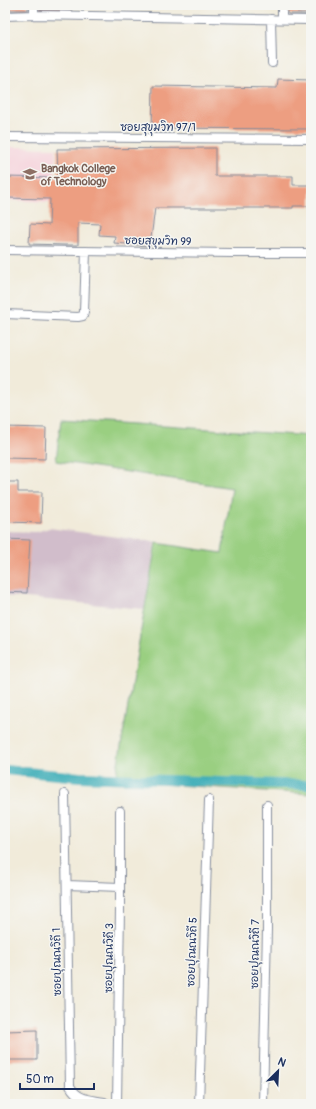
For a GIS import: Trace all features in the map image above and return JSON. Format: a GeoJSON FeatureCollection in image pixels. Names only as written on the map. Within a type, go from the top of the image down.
{"type":"FeatureCollection","features":[{"type":"Feature","properties":{"kind":"street"},"geometry":{"type":"LineString","coordinates":[[34,5],[34,15]]}},
{"type":"Feature","properties":{"kind":"street"},"geometry":{"type":"LineString","coordinates":[[282,5],[282,19]]}},
{"type":"Feature","properties":{"kind":"street"},"geometry":{"type":"LineString","coordinates":[[5,16],[34,15],[311,20]]}},
{"type":"Feature","properties":{"kind":"street"},"geometry":{"type":"LineString","coordinates":[[271,19],[272,63]]}},
{"type":"Feature","properties":{"kind":"street","name":"ซอยสุขุมวิท 97/1"},"geometry":{"type":"LineString","coordinates":[[5,137],[311,139]]}},
{"type":"Feature","properties":{"kind":"street","name":"ซอยสุขุมวิท 99"},"geometry":{"type":"LineString","coordinates":[[5,250],[311,253]]}},
{"type":"Feature","properties":{"kind":"street"},"geometry":{"type":"LineString","coordinates":[[5,314],[78,318],[83,316],[86,251]]}},
{"type":"Feature","properties":{"kind":"street","name":"ซอยปุณณวิถี 1"},"geometry":{"type":"LineString","coordinates":[[65,794],[70,1086],[74,1094],[104,1102],[106,1104]]}},
{"type":"Feature","properties":{"kind":"street","name":"ซอยปุณณวิถี 5"},"geometry":{"type":"LineString","coordinates":[[199,1104],[209,800]]}},
{"type":"Feature","properties":{"kind":"street","name":"ซอยปุณณวิถี 7"},"geometry":{"type":"LineString","coordinates":[[263,1104],[267,805]]}},
{"type":"Feature","properties":{"kind":"street","name":"ซอยปุณณวิถี 3"},"geometry":{"type":"LineString","coordinates":[[117,1104],[120,811]]}},
{"type":"Feature","properties":{"kind":"street"},"geometry":{"type":"LineString","coordinates":[[67,885],[120,887]]}},
{"type":"Feature","properties":{"kind":"shaded area","name":"Bangkok College of Technology"},"geometry":{"type":"Polygon","coordinates":[[[5,147],[56,148],[54,202],[5,200],[5,147]]]}},
{"type":"Feature","properties":{"kind":"shaded area"},"geometry":{"type":"Polygon","coordinates":[[[49,528],[155,542],[144,609],[5,596],[5,531],[36,532],[49,528]]]}},
{"type":"Feature","properties":{"kind":"green space"},"geometry":{"type":"Polygon","coordinates":[[[61,419],[311,436],[311,794],[115,781],[156,543],[222,553],[232,488],[56,461],[61,419]]]}},
{"type":"Feature","properties":{"kind":"building"},"geometry":{"type":"Polygon","coordinates":[[[5,5],[28,5],[28,10],[5,10],[5,5]]]}},
{"type":"Feature","properties":{"kind":"building"},"geometry":{"type":"Polygon","coordinates":[[[40,5],[72,5],[72,10],[40,10],[40,5]]]}},
{"type":"Feature","properties":{"kind":"building"},"geometry":{"type":"Polygon","coordinates":[[[288,5],[311,5],[311,14],[288,14],[288,5]]]}},
{"type":"Feature","properties":{"kind":"building"},"geometry":{"type":"Polygon","coordinates":[[[278,79],[311,80],[311,129],[152,128],[153,86],[277,88],[278,79]]]}},
{"type":"Feature","properties":{"kind":"building"},"geometry":{"type":"Polygon","coordinates":[[[215,148],[215,176],[293,176],[293,185],[311,185],[311,206],[293,206],[293,208],[155,208],[150,246],[114,243],[115,236],[99,235],[100,224],[78,223],[78,245],[64,245],[29,244],[30,224],[49,225],[50,199],[5,198],[5,177],[58,178],[57,149],[215,148]]]}},
{"type":"Feature","properties":{"kind":"building"},"geometry":{"type":"Polygon","coordinates":[[[5,427],[46,428],[45,459],[5,458],[5,427]]]}},
{"type":"Feature","properties":{"kind":"building"},"geometry":{"type":"Polygon","coordinates":[[[5,482],[18,482],[18,492],[42,492],[41,523],[5,522],[5,482]]]}},
{"type":"Feature","properties":{"kind":"building"},"geometry":{"type":"Polygon","coordinates":[[[5,539],[30,540],[27,593],[5,592],[5,539]]]}},
{"type":"Feature","properties":{"kind":"building"},"geometry":{"type":"Polygon","coordinates":[[[37,1030],[37,1060],[5,1060],[5,1031],[37,1030]]]}},
{"type":"Feature","properties":{"kind":"waterway"},"geometry":{"type":"LineString","coordinates":[[5,770],[79,777],[311,785]]}},
{"type":"Feature","properties":{"kind":"place","name":"Bangkok College of Technology"},"geometry":{"type":"Point","coordinates":[30,174]}}]}
